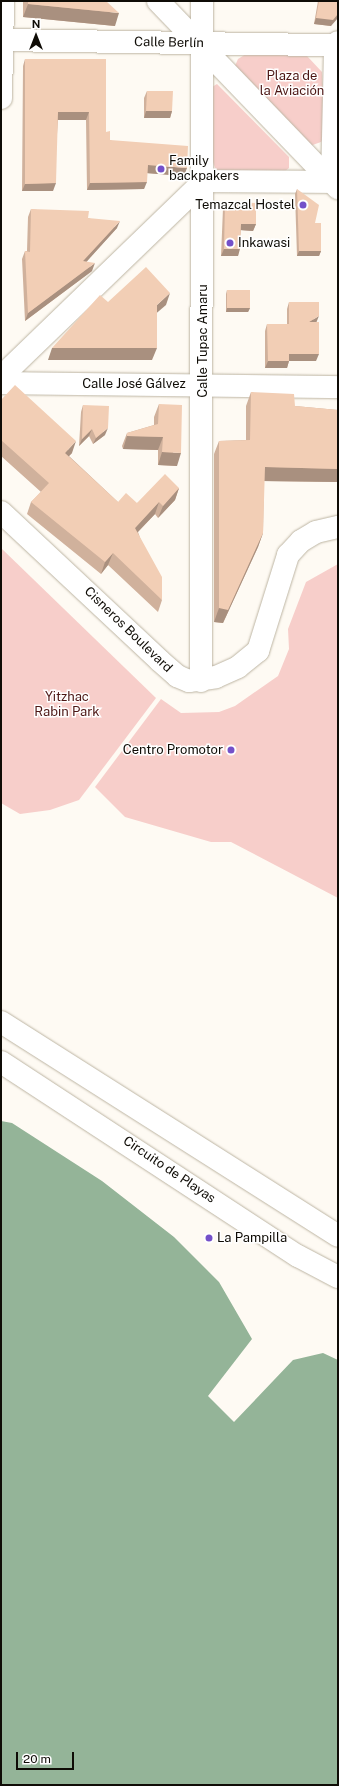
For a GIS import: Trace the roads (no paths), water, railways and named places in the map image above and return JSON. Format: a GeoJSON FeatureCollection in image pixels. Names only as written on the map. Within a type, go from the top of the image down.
{"type":"FeatureCollection","features":[{"type":"Feature","properties":{"kind":"main road"},"geometry":{"type":"LineString","coordinates":[[1,98],[3,1]]}},
{"type":"Feature","properties":{"kind":"main road"},"geometry":{"type":"LineString","coordinates":[[158,1],[335,185]]}},
{"type":"Feature","properties":{"kind":"main road","name":"Calle Tupac Amaru"},"geometry":{"type":"LineString","coordinates":[[201,680],[204,181],[201,44],[202,1]]}},
{"type":"Feature","properties":{"kind":"main road","name":"Calle Berlín"},"geometry":{"type":"LineString","coordinates":[[2,40],[201,44],[337,44]]}},
{"type":"Feature","properties":{"kind":"main road"},"geometry":{"type":"LineString","coordinates":[[335,185],[337,44]]}},
{"type":"Feature","properties":{"kind":"main road"},"geometry":{"type":"LineString","coordinates":[[1,377],[204,181],[335,185]]}},
{"type":"Feature","properties":{"kind":"main road","name":"Calle José Gálvez"},"geometry":{"type":"LineString","coordinates":[[1,383],[338,387]]}},
{"type":"Feature","properties":{"kind":"main road","name":"Cisneros Boulevard"},"geometry":{"type":"LineString","coordinates":[[1,512],[177,676],[201,680],[238,667],[258,651],[288,555],[306,538],[338,527]]}},
{"type":"Feature","properties":{"kind":"main road"},"geometry":{"type":"LineString","coordinates":[[1,1022],[338,1236]]}},
{"type":"Feature","properties":{"kind":"main road","name":"Circuito de Playas"},"geometry":{"type":"LineString","coordinates":[[1,1062],[298,1256],[338,1277]]}},
{"type":"Feature","properties":{"kind":"place","name":"Family backpakers"},"geometry":{"type":"Point","coordinates":[161,169]}},
{"type":"Feature","properties":{"kind":"place","name":"Temazcal Hostel"},"geometry":{"type":"Point","coordinates":[303,205]}},
{"type":"Feature","properties":{"kind":"place","name":"Inkawasi"},"geometry":{"type":"Point","coordinates":[230,243]}},
{"type":"Feature","properties":{"kind":"place","name":"Centro Promotor"},"geometry":{"type":"Point","coordinates":[231,750]}},
{"type":"Feature","properties":{"kind":"place","name":"La Pampilla"},"geometry":{"type":"Point","coordinates":[209,1238]}},
{"type":"Feature","properties":{"kind":"park label","name":"Plaza de la Aviación"},"geometry":{"type":"Point","coordinates":[292,84]}},
{"type":"Feature","properties":{"kind":"park label","name":"Yitzhac Rabin Park"},"geometry":{"type":"Point","coordinates":[67,706]}}]}
